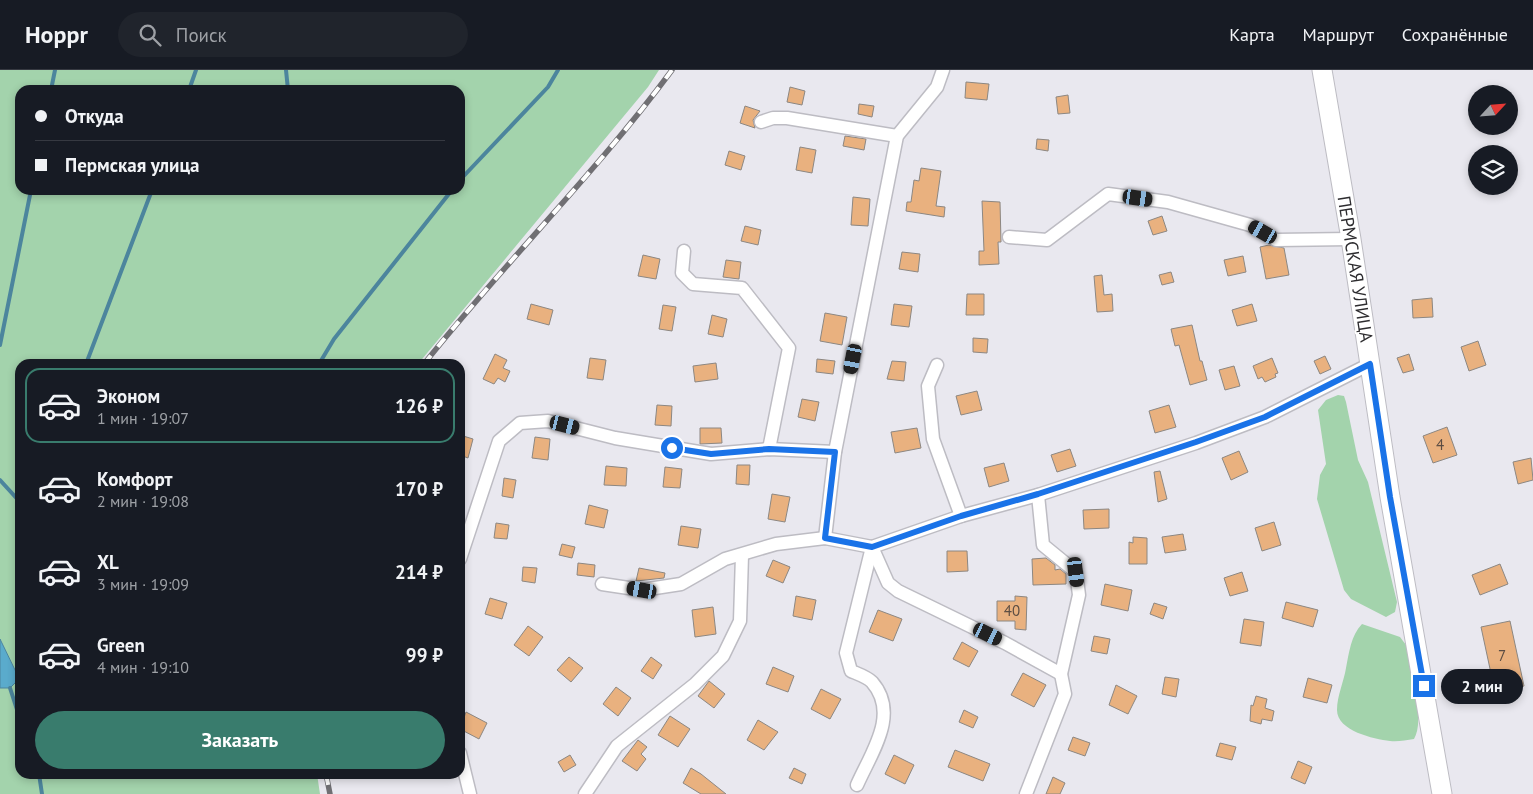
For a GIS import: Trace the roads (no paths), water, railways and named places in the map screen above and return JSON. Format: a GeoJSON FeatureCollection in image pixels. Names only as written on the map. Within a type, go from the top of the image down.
{"type":"FeatureCollection","features":[{"type":"Feature","properties":{"kind":"main road","name":"ПЕРМСКАЯ УЛИЦА"},"geometry":{"type":"LineString","coordinates":[[1322,70],[1351,239],[1394,524],[1442,794]]}},
{"type":"Feature","properties":{"kind":"street"},"geometry":{"type":"LineString","coordinates":[[825,538],[835,452],[898,136],[938,87],[943,70]]}},
{"type":"Feature","properties":{"kind":"street"},"geometry":{"type":"LineString","coordinates":[[762,122],[773,118],[787,118],[898,136]]}},
{"type":"Feature","properties":{"kind":"street"},"geometry":{"type":"LineString","coordinates":[[1009,237],[1047,240],[1108,194],[1168,202],[1250,225],[1276,240],[1351,239]]}},
{"type":"Feature","properties":{"kind":"street"},"geometry":{"type":"LineString","coordinates":[[684,251],[682,273],[693,284],[742,288],[789,348],[769,449]]}},
{"type":"Feature","properties":{"kind":"street"},"geometry":{"type":"LineString","coordinates":[[602,584],[642,590],[681,584],[725,558],[742,555],[776,544],[825,538],[872,547],[961,516],[1038,494],[1196,442],[1265,417],[1370,364]]}},
{"type":"Feature","properties":{"kind":"street"},"geometry":{"type":"LineString","coordinates":[[937,365],[928,386],[933,439],[961,516]]}},
{"type":"Feature","properties":{"kind":"street"},"geometry":{"type":"LineString","coordinates":[[465,544],[499,441],[520,423],[548,421],[615,438],[711,454],[769,449],[835,452]]}},
{"type":"Feature","properties":{"kind":"street"},"geometry":{"type":"LineString","coordinates":[[1026,794],[1065,694],[1060,674],[1079,595],[1076,572],[1043,545],[1038,494]]}},
{"type":"Feature","properties":{"kind":"street"},"geometry":{"type":"LineString","coordinates":[[872,547],[888,583],[898,591],[1006,643],[1060,674]]}},
{"type":"Feature","properties":{"kind":"street"},"geometry":{"type":"LineString","coordinates":[[857,785],[885,722],[884,704],[871,681],[852,671],[846,654],[872,547]]}},
{"type":"Feature","properties":{"kind":"street"},"geometry":{"type":"LineString","coordinates":[[585,794],[617,746],[695,684],[723,656],[740,620],[742,555]]}},
{"type":"Feature","properties":{"kind":"street"},"geometry":{"type":"LineString","coordinates":[[465,774],[470,794]]}},
{"type":"Feature","properties":{"kind":"water"},"geometry":{"type":"Polygon","coordinates":[[[0,639],[15,670],[15,683],[10,688],[0,688],[0,639]]]}},
{"type":"Feature","properties":{"kind":"waterway"},"geometry":{"type":"LineString","coordinates":[[52,85],[55,70]]}},
{"type":"Feature","properties":{"kind":"waterway"},"geometry":{"type":"LineString","coordinates":[[191,85],[196,70]]}},
{"type":"Feature","properties":{"kind":"waterway"},"geometry":{"type":"LineString","coordinates":[[286,70],[288,85]]}},
{"type":"Feature","properties":{"kind":"waterway"},"geometry":{"type":"LineString","coordinates":[[465,175],[548,87],[558,70]]}},
{"type":"Feature","properties":{"kind":"waterway"},"geometry":{"type":"LineString","coordinates":[[0,345],[30,195]]}},
{"type":"Feature","properties":{"kind":"waterway"},"geometry":{"type":"LineString","coordinates":[[88,359],[150,195]]}},
{"type":"Feature","properties":{"kind":"waterway"},"geometry":{"type":"LineString","coordinates":[[322,359],[334,339],[448,195]]}},
{"type":"Feature","properties":{"kind":"waterway"},"geometry":{"type":"LineString","coordinates":[[0,480],[15,496]]}},
{"type":"Feature","properties":{"kind":"waterway"},"geometry":{"type":"LineString","coordinates":[[10,688],[15,704]]}},
{"type":"Feature","properties":{"kind":"waterway"},"geometry":{"type":"LineString","coordinates":[[40,779],[42,794]]}},
{"type":"Feature","properties":{"kind":"railway"},"geometry":{"type":"LineString","coordinates":[[428,359],[581,182],[672,70]]}},
{"type":"Feature","properties":{"kind":"railway"},"geometry":{"type":"LineString","coordinates":[[327,779],[330,794]]}}]}
